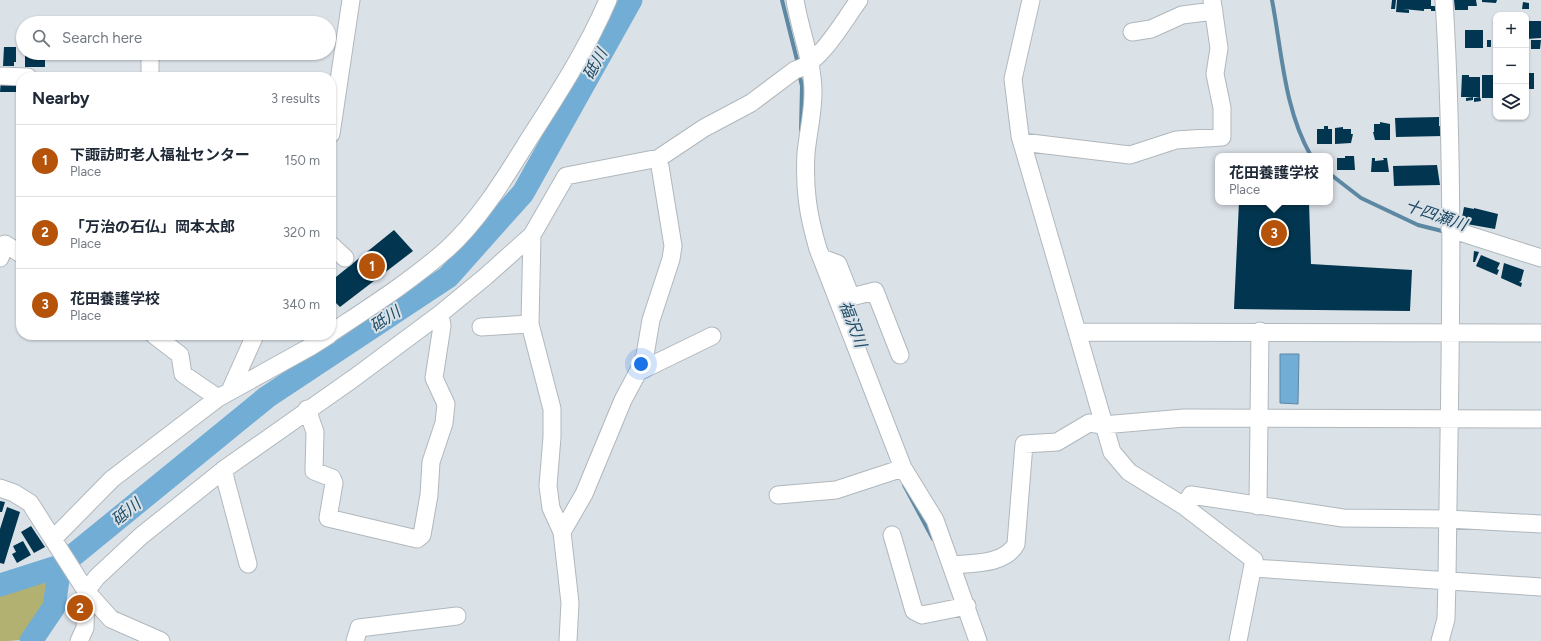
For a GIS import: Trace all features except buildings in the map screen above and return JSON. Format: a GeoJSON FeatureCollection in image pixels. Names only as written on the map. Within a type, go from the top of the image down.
{"type":"FeatureCollection","features":[{"type":"Feature","properties":{"kind":"street"},"geometry":{"type":"LineString","coordinates":[[336,86],[351,0]]}},
{"type":"Feature","properties":{"kind":"street"},"geometry":{"type":"LineString","coordinates":[[336,330],[377,303],[446,250],[470,225],[508,173],[571,73],[608,0]]}},
{"type":"Feature","properties":{"kind":"street"},"geometry":{"type":"LineString","coordinates":[[795,0],[802,67],[813,93],[806,154],[806,188],[809,218],[822,258],[903,468],[935,520],[967,606],[978,641]]}},
{"type":"Feature","properties":{"kind":"street"},"geometry":{"type":"LineString","coordinates":[[79,641],[85,628],[84,587],[141,536],[223,470],[440,314],[485,277],[532,235],[566,176],[659,158],[704,128],[751,104],[802,67],[823,49],[859,0]]}},
{"type":"Feature","properties":{"kind":"street"},"geometry":{"type":"LineString","coordinates":[[1031,0],[1013,79],[1022,142],[1103,425],[1112,452],[1129,472],[1184,506],[1254,560],[1238,641]]}},
{"type":"Feature","properties":{"kind":"street"},"geometry":{"type":"LineString","coordinates":[[1440,641],[1446,619],[1450,419],[1450,229],[1447,54],[1444,0]]}},
{"type":"Feature","properties":{"kind":"street"},"geometry":{"type":"LineString","coordinates":[[1022,142],[1130,155],[1176,140],[1222,137],[1222,108],[1215,74],[1220,48],[1213,5],[1182,15],[1150,29],[1132,32]]}},
{"type":"Feature","properties":{"kind":"street"},"geometry":{"type":"LineString","coordinates":[[150,60],[150,72]]}},
{"type":"Feature","properties":{"kind":"street"},"geometry":{"type":"LineString","coordinates":[[0,76],[16,77]]}},
{"type":"Feature","properties":{"kind":"street"},"geometry":{"type":"LineString","coordinates":[[562,532],[584,494],[623,400],[645,355],[651,320],[671,259],[673,246],[660,166]]}},
{"type":"Feature","properties":{"kind":"street"},"geometry":{"type":"LineString","coordinates":[[1450,229],[1541,258]]}},
{"type":"Feature","properties":{"kind":"street"},"geometry":{"type":"LineString","coordinates":[[532,235],[530,324],[552,409],[552,437],[548,486],[551,508],[562,532],[570,603],[568,641]]}},
{"type":"Feature","properties":{"kind":"street"},"geometry":{"type":"LineString","coordinates":[[0,258],[5,244],[16,251]]}},
{"type":"Feature","properties":{"kind":"street"},"geometry":{"type":"LineString","coordinates":[[336,250],[345,258]]}},
{"type":"Feature","properties":{"kind":"street"},"geometry":{"type":"LineString","coordinates":[[822,258],[838,264],[851,297],[875,291],[900,355]]}},
{"type":"Feature","properties":{"kind":"street"},"geometry":{"type":"LineString","coordinates":[[307,409],[315,432],[314,471],[332,478],[334,483],[328,518],[418,539],[422,535],[429,495],[432,462],[444,423],[446,404],[434,378],[442,326],[440,314]]}},
{"type":"Feature","properties":{"kind":"street"},"geometry":{"type":"LineString","coordinates":[[481,327],[530,324]]}},
{"type":"Feature","properties":{"kind":"street"},"geometry":{"type":"LineString","coordinates":[[1077,332],[1260,331],[1541,333]]}},
{"type":"Feature","properties":{"kind":"street"},"geometry":{"type":"LineString","coordinates":[[1258,506],[1260,331]]}},
{"type":"Feature","properties":{"kind":"street"},"geometry":{"type":"LineString","coordinates":[[638,372],[712,336]]}},
{"type":"Feature","properties":{"kind":"street"},"geometry":{"type":"LineString","coordinates":[[160,340],[180,355],[183,374],[224,394]]}},
{"type":"Feature","properties":{"kind":"street"},"geometry":{"type":"LineString","coordinates":[[224,394],[252,340]]}},
{"type":"Feature","properties":{"kind":"street"},"geometry":{"type":"LineString","coordinates":[[57,543],[112,479],[224,394],[310,348],[321,340]]}},
{"type":"Feature","properties":{"kind":"street"},"geometry":{"type":"LineString","coordinates":[[951,565],[998,559],[1012,552],[1016,544],[1024,444],[1057,442],[1090,424],[1103,425],[1184,418],[1541,418]]}},
{"type":"Feature","properties":{"kind":"street"},"geometry":{"type":"LineString","coordinates":[[778,495],[836,490],[903,468]]}},
{"type":"Feature","properties":{"kind":"street"},"geometry":{"type":"LineString","coordinates":[[223,470],[248,564]]}},
{"type":"Feature","properties":{"kind":"street"},"geometry":{"type":"LineString","coordinates":[[0,488],[14,493],[30,503],[84,587],[111,619],[161,641]]}},
{"type":"Feature","properties":{"kind":"street"},"geometry":{"type":"LineString","coordinates":[[1184,506],[1191,495],[1343,518],[1448,519],[1541,524]]}},
{"type":"Feature","properties":{"kind":"street"},"geometry":{"type":"LineString","coordinates":[[892,535],[914,610],[922,615],[967,606]]}},
{"type":"Feature","properties":{"kind":"street"},"geometry":{"type":"LineString","coordinates":[[1253,568],[1541,587]]}},
{"type":"Feature","properties":{"kind":"street"},"geometry":{"type":"LineString","coordinates":[[355,641],[359,628],[457,616]]}},
{"type":"Feature","properties":{"kind":"shaded area"},"geometry":{"type":"Polygon","coordinates":[[[50,574],[40,622],[34,634],[29,638],[22,640],[0,641],[0,590],[42,579],[50,574]]]}},
{"type":"Feature","properties":{"kind":"water"},"geometry":{"type":"Polygon","coordinates":[[[1280,354],[1299,354],[1298,404],[1280,403],[1280,354]]]}},
{"type":"Feature","properties":{"kind":"waterway","name":"砥川"},"geometry":{"type":"LineString","coordinates":[[0,585],[60,566],[267,397],[448,277],[523,193],[631,0]]}},
{"type":"Feature","properties":{"kind":"waterway","name":"福沢川"},"geometry":{"type":"LineString","coordinates":[[782,0],[798,64]]}},
{"type":"Feature","properties":{"kind":"waterway","name":"十四瀬川"},"geometry":{"type":"LineString","coordinates":[[1272,0],[1289,100],[1302,138],[1310,153]]}},
{"type":"Feature","properties":{"kind":"waterway","name":"福沢川"},"geometry":{"type":"LineString","coordinates":[[799,73],[802,86],[801,130]]}},
{"type":"Feature","properties":{"kind":"waterway","name":"十四瀬川"},"geometry":{"type":"LineString","coordinates":[[1333,176],[1361,198],[1418,225],[1446,232]]}},
{"type":"Feature","properties":{"kind":"waterway","name":"福沢川"},"geometry":{"type":"LineString","coordinates":[[904,485],[933,539]]}},
{"type":"Feature","properties":{"kind":"waterway","name":"砥川"},"geometry":{"type":"LineString","coordinates":[[31,641],[54,607],[60,566]]}},
{"type":"Feature","properties":{"kind":"place","name":"花田養護学校"},"geometry":{"type":"Point","coordinates":[1274,233]}},
{"type":"Feature","properties":{"kind":"place","name":"下諏訪町老人福祉センター"},"geometry":{"type":"Point","coordinates":[372,266]}},
{"type":"Feature","properties":{"kind":"place","name":"「万治の石仏」岡本太郎"},"geometry":{"type":"Point","coordinates":[80,608]}}]}
